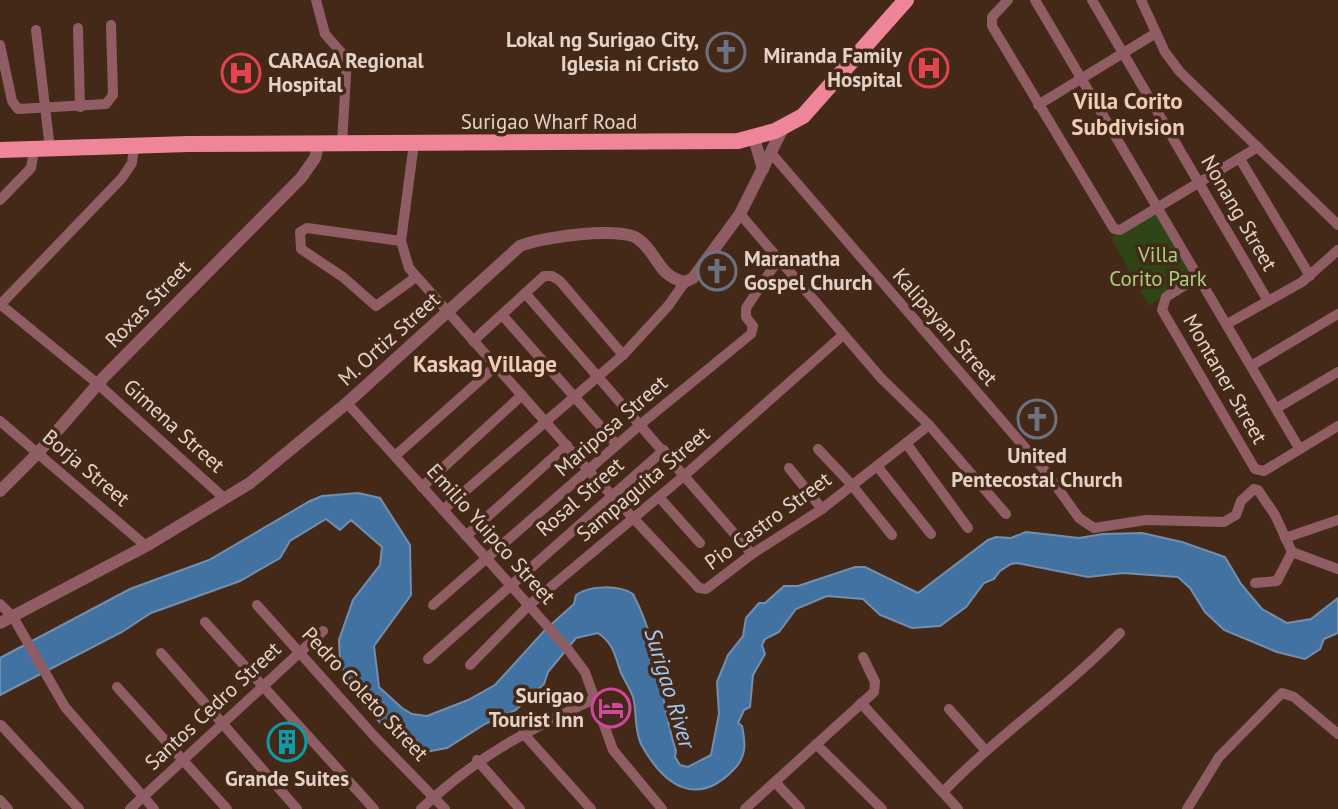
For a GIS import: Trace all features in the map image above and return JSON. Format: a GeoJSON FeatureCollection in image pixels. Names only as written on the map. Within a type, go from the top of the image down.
{"type":"FeatureCollection","features":[{"type":"Feature","properties":{"kind":"main road","name":"Surigao Wharf Road"},"geometry":{"type":"LineString","coordinates":[[0,150],[319,143],[691,144],[754,138],[783,128],[803,116],[823,97],[906,0]]}},
{"type":"Feature","properties":{"kind":"street"},"geometry":{"type":"LineString","coordinates":[[316,0],[325,34],[347,59],[342,143]]}},
{"type":"Feature","properties":{"kind":"street"},"geometry":{"type":"LineString","coordinates":[[1009,0],[990,22],[1114,229],[1120,230],[1258,147]]}},
{"type":"Feature","properties":{"kind":"street"},"geometry":{"type":"LineString","coordinates":[[1035,0],[1299,448],[1338,426]]}},
{"type":"Feature","properties":{"kind":"street","name":"Nonang Street"},"geometry":{"type":"LineString","coordinates":[[1092,0],[1268,301]]}},
{"type":"Feature","properties":{"kind":"street"},"geometry":{"type":"LineString","coordinates":[[1141,0],[1156,33],[1180,72],[1338,225]]}},
{"type":"Feature","properties":{"kind":"street"},"geometry":{"type":"LineString","coordinates":[[0,45],[14,107],[46,110],[106,104],[113,95],[111,25]]}},
{"type":"Feature","properties":{"kind":"street"},"geometry":{"type":"LineString","coordinates":[[78,27],[80,107]]}},
{"type":"Feature","properties":{"kind":"street"},"geometry":{"type":"LineString","coordinates":[[0,200],[31,168],[42,150],[46,110],[36,30]]}},
{"type":"Feature","properties":{"kind":"street"},"geometry":{"type":"LineString","coordinates":[[1038,105],[1156,33]]}},
{"type":"Feature","properties":{"kind":"street"},"geometry":{"type":"LineString","coordinates":[[443,510],[545,419],[623,355],[668,306],[685,282],[699,272],[740,214],[783,128]]}},
{"type":"Feature","properties":{"kind":"street"},"geometry":{"type":"LineString","coordinates":[[754,138],[763,169]]}},
{"type":"Feature","properties":{"kind":"street","name":"Roxas Street"},"geometry":{"type":"LineString","coordinates":[[0,491],[38,453],[98,384],[301,178],[315,159],[319,143]]}},
{"type":"Feature","properties":{"kind":"street"},"geometry":{"type":"LineString","coordinates":[[401,241],[307,228],[300,232],[301,249],[343,277],[376,306],[415,277],[404,260],[401,241],[414,143]]}},
{"type":"Feature","properties":{"kind":"street"},"geometry":{"type":"LineString","coordinates":[[0,304],[122,178],[132,163],[134,147]]}},
{"type":"Feature","properties":{"kind":"street","name":"Kalipayan Street"},"geometry":{"type":"LineString","coordinates":[[771,153],[1035,458],[1088,526],[1100,529],[1146,520],[1224,522],[1236,515],[1241,501],[1254,489],[1264,497],[1285,538]]}},
{"type":"Feature","properties":{"kind":"street"},"geometry":{"type":"LineString","coordinates":[[1240,159],[1310,276]]}},
{"type":"Feature","properties":{"kind":"street"},"geometry":{"type":"LineString","coordinates":[[740,214],[843,335],[929,425],[1006,514]]}},
{"type":"Feature","properties":{"kind":"street","name":"M. Ortiz Street"},"geometry":{"type":"LineString","coordinates":[[0,622],[146,546],[266,471],[347,403],[511,252],[535,240],[627,233],[646,246],[666,274],[685,282]]}},
{"type":"Feature","properties":{"kind":"street"},"geometry":{"type":"LineString","coordinates":[[1227,324],[1310,276],[1338,250]]}},
{"type":"Feature","properties":{"kind":"street","name":"Mariposa Street"},"geometry":{"type":"LineString","coordinates":[[433,606],[641,424],[751,334],[753,326],[745,312],[778,260]]}},
{"type":"Feature","properties":{"kind":"street"},"geometry":{"type":"LineString","coordinates":[[473,341],[544,276],[552,276],[560,281],[623,355]]}},
{"type":"Feature","properties":{"kind":"street","name":"Pio Castro Street"},"geometry":{"type":"LineString","coordinates":[[415,277],[589,471],[699,588],[710,587],[752,554],[822,509],[929,425]]}},
{"type":"Feature","properties":{"kind":"street","name":"Montaner Street"},"geometry":{"type":"LineString","coordinates":[[1198,277],[1166,297],[1162,310],[1255,469],[1264,471],[1299,448]]}},
{"type":"Feature","properties":{"kind":"street"},"geometry":{"type":"LineString","coordinates":[[526,293],[752,554]]}},
{"type":"Feature","properties":{"kind":"street","name":"Gimena Street"},"geometry":{"type":"LineString","coordinates":[[0,304],[98,384],[224,498]]}},
{"type":"Feature","properties":{"kind":"street"},"geometry":{"type":"LineString","coordinates":[[1251,366],[1338,314]]}},
{"type":"Feature","properties":{"kind":"street"},"geometry":{"type":"LineString","coordinates":[[503,316],[617,445]]}},
{"type":"Feature","properties":{"kind":"street","name":"Sampaguita Street"},"geometry":{"type":"LineString","coordinates":[[470,665],[528,606],[685,475],[843,335]]}},
{"type":"Feature","properties":{"kind":"street"},"geometry":{"type":"LineString","coordinates":[[395,456],[496,366]]}},
{"type":"Feature","properties":{"kind":"street"},"geometry":{"type":"LineString","coordinates":[[1277,408],[1338,372]]}},
{"type":"Feature","properties":{"kind":"street"},"geometry":{"type":"LineString","coordinates":[[422,487],[522,395]]}},
{"type":"Feature","properties":{"kind":"street","name":"Emilio Yuipco Street"},"geometry":{"type":"LineString","coordinates":[[347,403],[567,648],[585,672],[613,750],[663,809]]}},
{"type":"Feature","properties":{"kind":"street","name":"Borja Street"},"geometry":{"type":"LineString","coordinates":[[0,421],[146,546]]}},
{"type":"Feature","properties":{"kind":"street"},"geometry":{"type":"LineString","coordinates":[[905,443],[968,528]]}},
{"type":"Feature","properties":{"kind":"street"},"geometry":{"type":"LineString","coordinates":[[466,536],[567,445]]}},
{"type":"Feature","properties":{"kind":"street"},"geometry":{"type":"LineString","coordinates":[[818,449],[851,484],[892,535]]}},
{"type":"Feature","properties":{"kind":"street","name":"Rosal Street"},"geometry":{"type":"LineString","coordinates":[[428,659],[664,450]]}},
{"type":"Feature","properties":{"kind":"street"},"geometry":{"type":"LineString","coordinates":[[877,466],[931,534]]}},
{"type":"Feature","properties":{"kind":"street"},"geometry":{"type":"LineString","coordinates":[[789,468],[822,509]]}},
{"type":"Feature","properties":{"kind":"street"},"geometry":{"type":"LineString","coordinates":[[659,497],[700,543]]}},
{"type":"Feature","properties":{"kind":"street"},"geometry":{"type":"LineString","coordinates":[[1338,520],[1285,538],[1292,552],[1338,569]]}},
{"type":"Feature","properties":{"kind":"street"},"geometry":{"type":"LineString","coordinates":[[1255,583],[1277,581],[1292,552]]}},
{"type":"Feature","properties":{"kind":"street"},"geometry":{"type":"LineString","coordinates":[[0,604],[13,617],[42,673],[65,707],[154,809]]}},
{"type":"Feature","properties":{"kind":"street","name":"Pedro Coleto Street"},"geometry":{"type":"LineString","coordinates":[[257,605],[445,809]]}},
{"type":"Feature","properties":{"kind":"street"},"geometry":{"type":"LineString","coordinates":[[205,622],[374,809]]}},
{"type":"Feature","properties":{"kind":"street","name":"Santos Cedro Street"},"geometry":{"type":"LineString","coordinates":[[130,809],[323,631]]}},
{"type":"Feature","properties":{"kind":"street"},"geometry":{"type":"LineString","coordinates":[[943,792],[986,751],[1088,666],[1121,633]]}},
{"type":"Feature","properties":{"kind":"street"},"geometry":{"type":"LineString","coordinates":[[162,653],[297,809]]}},
{"type":"Feature","properties":{"kind":"street"},"geometry":{"type":"LineString","coordinates":[[745,809],[861,703],[876,686],[863,657]]}},
{"type":"Feature","properties":{"kind":"street"},"geometry":{"type":"LineString","coordinates":[[117,687],[227,809]]}},
{"type":"Feature","properties":{"kind":"street"},"geometry":{"type":"LineString","coordinates":[[1187,809],[1219,757],[1282,693],[1294,697],[1338,734]]}},
{"type":"Feature","properties":{"kind":"street"},"geometry":{"type":"LineString","coordinates":[[421,809],[477,760],[523,733],[594,699]]}},
{"type":"Feature","properties":{"kind":"street"},"geometry":{"type":"LineString","coordinates":[[861,703],[958,809]]}},
{"type":"Feature","properties":{"kind":"street"},"geometry":{"type":"LineString","coordinates":[[949,709],[986,751]]}},
{"type":"Feature","properties":{"kind":"street"},"geometry":{"type":"LineString","coordinates":[[1,725],[79,809]]}},
{"type":"Feature","properties":{"kind":"street"},"geometry":{"type":"LineString","coordinates":[[523,733],[591,809]]}},
{"type":"Feature","properties":{"kind":"street"},"geometry":{"type":"LineString","coordinates":[[816,744],[882,809]]}},
{"type":"Feature","properties":{"kind":"street"},"geometry":{"type":"LineString","coordinates":[[477,760],[520,809]]}},
{"type":"Feature","properties":{"kind":"street"},"geometry":{"type":"LineString","coordinates":[[775,782],[800,809]]}},
{"type":"Feature","properties":{"kind":"street"},"geometry":{"type":"LineString","coordinates":[[0,800],[8,809]]}},
{"type":"Feature","properties":{"kind":"green space","name":"Villa Corito Park"},"geometry":{"type":"Polygon","coordinates":[[[1156,211],[1195,276],[1149,306],[1111,238],[1156,211]]]}},
{"type":"Feature","properties":{"kind":"water"},"geometry":{"type":"Polygon","coordinates":[[[358,493],[380,498],[410,545],[411,595],[374,646],[379,687],[402,708],[412,714],[427,716],[468,700],[495,685],[545,630],[574,604],[576,595],[596,588],[620,589],[633,594],[642,615],[655,654],[676,751],[675,757],[680,765],[688,767],[711,755],[719,714],[717,682],[728,655],[743,636],[746,618],[759,603],[765,603],[784,586],[798,586],[855,567],[865,567],[918,593],[988,540],[996,537],[1011,538],[1026,532],[1079,538],[1142,533],[1182,542],[1225,557],[1241,584],[1262,609],[1287,623],[1311,619],[1338,598],[1338,633],[1324,639],[1320,649],[1305,659],[1277,652],[1224,630],[1205,612],[1190,588],[1178,577],[1123,573],[1088,577],[1017,563],[1011,564],[994,579],[984,583],[966,607],[940,626],[912,628],[880,615],[863,599],[827,596],[796,609],[779,632],[765,639],[762,645],[765,654],[753,675],[750,707],[744,710],[738,723],[742,726],[744,737],[742,756],[737,766],[723,779],[709,787],[696,790],[672,782],[650,759],[639,738],[632,694],[611,646],[598,633],[576,638],[548,672],[544,684],[516,710],[485,724],[447,748],[420,753],[405,748],[359,701],[355,687],[340,665],[339,640],[353,600],[380,565],[382,547],[351,520],[340,530],[326,519],[290,541],[280,558],[240,581],[151,613],[122,632],[0,695],[0,658],[130,589],[209,560],[310,501],[322,496],[358,493]]]}},
{"type":"Feature","properties":{"kind":"place","name":"Lokal ng Surigao City, Iglesia ni Cristo"},"geometry":{"type":"Point","coordinates":[726,52]}},
{"type":"Feature","properties":{"kind":"place","name":"Miranda Family Hospital"},"geometry":{"type":"Point","coordinates":[929,68]}},
{"type":"Feature","properties":{"kind":"place","name":"CARAGA Regional Hospital"},"geometry":{"type":"Point","coordinates":[241,73]}},
{"type":"Feature","properties":{"kind":"place","name":"Maranatha Gospel Church"},"geometry":{"type":"Point","coordinates":[717,271]}},
{"type":"Feature","properties":{"kind":"place","name":"United Pentecostal Church"},"geometry":{"type":"Point","coordinates":[1037,419]}},
{"type":"Feature","properties":{"kind":"place","name":"Surigao Tourist Inn"},"geometry":{"type":"Point","coordinates":[611,708]}},
{"type":"Feature","properties":{"kind":"place","name":"Grande Suites"},"geometry":{"type":"Point","coordinates":[287,742]}},
{"type":"Feature","properties":{"kind":"district","name":"Villa Corito Subdivision"},"geometry":{"type":"Point","coordinates":[1128,114]}},
{"type":"Feature","properties":{"kind":"district","name":"Kaskag Village"},"geometry":{"type":"Point","coordinates":[485,364]}},
{"type":"Feature","properties":{"kind":"water label","name":"Surigao River"},"geometry":{"type":"Point","coordinates":[670,688]}}]}
